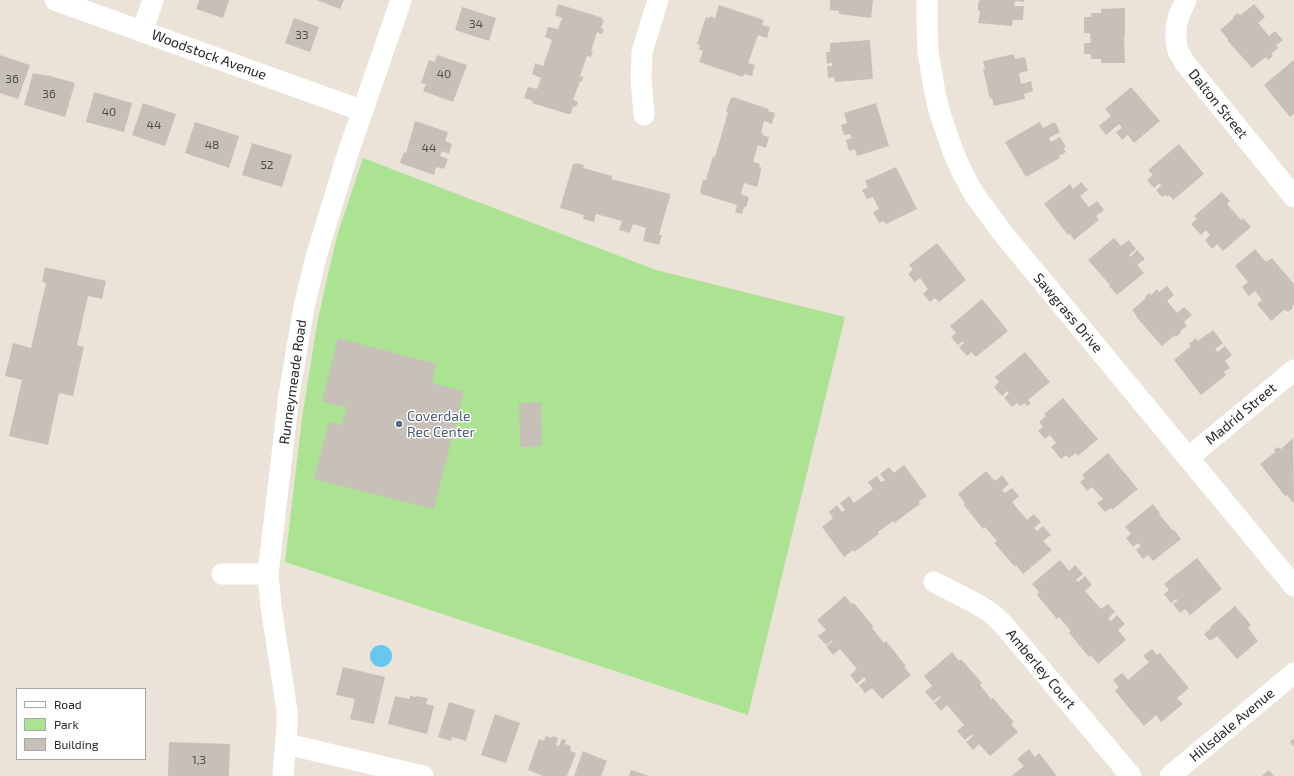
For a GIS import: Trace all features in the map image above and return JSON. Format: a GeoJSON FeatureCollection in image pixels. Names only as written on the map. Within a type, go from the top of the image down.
{"type":"FeatureCollection","features":[{"type":"Feature","properties":{"kind":"street","name":"Woodstock Avenue"},"geometry":{"type":"LineString","coordinates":[[54,0],[363,111]]}},
{"type":"Feature","properties":{"kind":"street"},"geometry":{"type":"LineString","coordinates":[[142,32],[153,0]]}},
{"type":"Feature","properties":{"kind":"street","name":"Runneymeade Road"},"geometry":{"type":"LineString","coordinates":[[283,776],[287,711],[271,606],[268,574],[289,395],[304,307],[320,244],[401,0]]}},
{"type":"Feature","properties":{"kind":"street"},"geometry":{"type":"LineString","coordinates":[[644,115],[641,79],[642,52],[658,0]]}},
{"type":"Feature","properties":{"kind":"street","name":"Sawgrass Drive"},"geometry":{"type":"LineString","coordinates":[[927,0],[926,27],[928,52],[940,114],[954,154],[974,194],[1001,232],[1294,586]]}},
{"type":"Feature","properties":{"kind":"street","name":"Dalton Street"},"geometry":{"type":"LineString","coordinates":[[1186,0],[1179,15],[1176,28],[1178,51],[1186,63],[1294,197]]}},
{"type":"Feature","properties":{"kind":"street","name":"Madrid Street"},"geometry":{"type":"LineString","coordinates":[[1188,458],[1294,370]]}},
{"type":"Feature","properties":{"kind":"street"},"geometry":{"type":"LineString","coordinates":[[222,574],[268,574]]}},
{"type":"Feature","properties":{"kind":"street","name":"Amberley Court"},"geometry":{"type":"LineString","coordinates":[[934,582],[976,602],[1002,623],[1131,776]]}},
{"type":"Feature","properties":{"kind":"street","name":"Hillsdale Avenue"},"geometry":{"type":"LineString","coordinates":[[1170,776],[1294,673]]}},
{"type":"Feature","properties":{"kind":"street"},"geometry":{"type":"LineString","coordinates":[[286,744],[423,776]]}},
{"type":"Feature","properties":{"kind":"green space"},"geometry":{"type":"Polygon","coordinates":[[[363,158],[656,270],[845,317],[748,715],[285,562],[302,419],[317,324],[338,233],[363,158]]]}},
{"type":"Feature","properties":{"kind":"water"},"geometry":{"type":"Polygon","coordinates":[[[377,645],[385,645],[392,652],[392,660],[385,667],[377,667],[370,660],[370,652],[377,645]]]}},
{"type":"Feature","properties":{"kind":"building"},"geometry":{"type":"Polygon","coordinates":[[[199,0],[229,0],[223,18],[196,9],[199,0]]]}},
{"type":"Feature","properties":{"kind":"building"},"geometry":{"type":"Polygon","coordinates":[[[317,0],[344,0],[340,9],[317,0]]]}},
{"type":"Feature","properties":{"kind":"building"},"geometry":{"type":"Polygon","coordinates":[[[830,0],[873,0],[871,18],[839,14],[839,11],[830,10],[830,0]]]}},
{"type":"Feature","properties":{"kind":"building"},"geometry":{"type":"Polygon","coordinates":[[[980,0],[1024,0],[1024,2],[1015,1],[1014,6],[1024,6],[1023,20],[1013,20],[1012,26],[978,23],[980,12],[978,10],[978,3],[980,0]]]}},
{"type":"Feature","properties":{"kind":"building"},"geometry":{"type":"Polygon","coordinates":[[[558,4],[603,18],[602,20],[604,20],[601,28],[604,29],[602,34],[597,32],[591,51],[593,52],[591,57],[587,56],[580,76],[583,77],[582,82],[580,81],[573,100],[578,102],[576,107],[573,106],[571,114],[532,103],[533,101],[524,98],[528,87],[537,89],[541,78],[532,74],[535,63],[543,66],[552,40],[545,37],[548,27],[558,29],[562,18],[555,15],[558,4]]]}},
{"type":"Feature","properties":{"kind":"building"},"geometry":{"type":"Polygon","coordinates":[[[1254,4],[1265,17],[1258,23],[1269,36],[1275,31],[1283,40],[1276,45],[1278,48],[1271,54],[1273,56],[1268,60],[1266,57],[1252,68],[1220,30],[1234,18],[1233,17],[1237,13],[1241,15],[1254,4]]]}},
{"type":"Feature","properties":{"kind":"building"},"geometry":{"type":"Polygon","coordinates":[[[719,5],[764,20],[762,25],[770,27],[767,38],[758,35],[748,63],[755,65],[752,76],[744,74],[743,77],[699,62],[703,51],[699,49],[700,45],[697,44],[706,17],[710,18],[710,16],[715,18],[719,5]]]}},
{"type":"Feature","properties":{"kind":"building"},"geometry":{"type":"Polygon","coordinates":[[[462,7],[496,18],[489,41],[455,30],[462,7]]]}},
{"type":"Feature","properties":{"kind":"building"},"geometry":{"type":"Polygon","coordinates":[[[1125,8],[1125,63],[1101,63],[1101,59],[1091,59],[1091,54],[1084,54],[1084,43],[1091,43],[1090,33],[1084,33],[1084,17],[1091,17],[1091,13],[1101,13],[1101,9],[1125,8]]]}},
{"type":"Feature","properties":{"kind":"building"},"geometry":{"type":"Polygon","coordinates":[[[294,18],[319,27],[310,52],[285,43],[294,18]]]}},
{"type":"Feature","properties":{"kind":"building"},"geometry":{"type":"Polygon","coordinates":[[[870,40],[873,79],[835,82],[834,77],[828,78],[827,66],[832,66],[832,63],[827,64],[826,52],[830,52],[830,43],[870,40]]]}},
{"type":"Feature","properties":{"kind":"building"},"geometry":{"type":"Polygon","coordinates":[[[1014,54],[1015,59],[1025,57],[1028,71],[1019,73],[1021,84],[1031,81],[1033,91],[1024,94],[1025,99],[994,106],[992,98],[990,99],[983,69],[985,69],[983,61],[1014,54]]]}},
{"type":"Feature","properties":{"kind":"building"},"geometry":{"type":"Polygon","coordinates":[[[0,55],[30,65],[18,99],[0,93],[0,55]]]}},
{"type":"Feature","properties":{"kind":"building"},"geometry":{"type":"Polygon","coordinates":[[[437,55],[467,65],[453,102],[423,91],[426,84],[421,83],[429,60],[435,62],[437,55]]]}},
{"type":"Feature","properties":{"kind":"building"},"geometry":{"type":"Polygon","coordinates":[[[1294,60],[1294,114],[1290,117],[1264,85],[1294,60]]]}},
{"type":"Feature","properties":{"kind":"building"},"geometry":{"type":"Polygon","coordinates":[[[33,73],[47,75],[75,83],[65,117],[24,105],[33,73]]]}},
{"type":"Feature","properties":{"kind":"building"},"geometry":{"type":"Polygon","coordinates":[[[1131,87],[1160,121],[1134,143],[1128,135],[1122,140],[1116,132],[1122,128],[1119,124],[1106,135],[1099,126],[1111,116],[1105,109],[1131,87]]]}},
{"type":"Feature","properties":{"kind":"building"},"geometry":{"type":"Polygon","coordinates":[[[94,92],[132,103],[124,132],[86,122],[94,92]]]}},
{"type":"Feature","properties":{"kind":"building"},"geometry":{"type":"Polygon","coordinates":[[[733,97],[769,109],[768,111],[775,113],[772,124],[764,121],[761,133],[763,133],[762,135],[769,137],[766,148],[758,145],[753,162],[760,164],[759,167],[761,167],[761,171],[757,187],[744,183],[741,194],[749,197],[742,214],[735,212],[737,205],[701,194],[700,192],[703,180],[706,180],[713,156],[715,157],[728,112],[726,111],[731,98],[733,97]]]}},
{"type":"Feature","properties":{"kind":"building"},"geometry":{"type":"Polygon","coordinates":[[[143,103],[176,114],[165,146],[132,135],[143,103]]]}},
{"type":"Feature","properties":{"kind":"building"},"geometry":{"type":"Polygon","coordinates":[[[876,103],[889,146],[857,156],[855,149],[849,151],[846,140],[852,138],[850,134],[844,135],[841,125],[847,123],[844,113],[876,103]]]}},
{"type":"Feature","properties":{"kind":"building"},"geometry":{"type":"Polygon","coordinates":[[[415,121],[448,132],[445,141],[452,144],[449,154],[442,151],[440,156],[448,159],[444,169],[436,167],[434,175],[400,163],[404,152],[406,153],[415,121]]]}},
{"type":"Feature","properties":{"kind":"building"},"geometry":{"type":"Polygon","coordinates":[[[195,122],[239,136],[229,168],[185,153],[195,122]]]}},
{"type":"Feature","properties":{"kind":"building"},"geometry":{"type":"Polygon","coordinates":[[[1040,122],[1043,128],[1055,122],[1060,132],[1049,138],[1051,142],[1060,137],[1066,147],[1063,148],[1066,152],[1059,156],[1060,158],[1026,177],[1005,142],[1040,122]]]}},
{"type":"Feature","properties":{"kind":"building"},"geometry":{"type":"Polygon","coordinates":[[[252,143],[292,155],[282,187],[242,175],[252,143]]]}},
{"type":"Feature","properties":{"kind":"building"},"geometry":{"type":"Polygon","coordinates":[[[1179,144],[1204,174],[1173,200],[1169,195],[1167,197],[1165,195],[1162,197],[1156,190],[1161,186],[1160,183],[1154,188],[1147,180],[1153,175],[1148,170],[1179,144]]]}},
{"type":"Feature","properties":{"kind":"building"},"geometry":{"type":"Polygon","coordinates":[[[573,164],[584,165],[583,168],[612,176],[611,179],[670,194],[659,235],[662,235],[659,245],[643,241],[646,228],[633,224],[630,233],[619,230],[622,221],[596,214],[594,222],[583,219],[584,215],[560,208],[573,164]]]}},
{"type":"Feature","properties":{"kind":"building"},"geometry":{"type":"Polygon","coordinates":[[[896,167],[917,209],[886,224],[884,221],[879,223],[873,212],[879,209],[873,197],[867,199],[862,190],[868,187],[865,181],[896,167]]]}},
{"type":"Feature","properties":{"kind":"building"},"geometry":{"type":"Polygon","coordinates":[[[1081,182],[1088,190],[1080,196],[1089,207],[1097,201],[1104,210],[1096,216],[1099,220],[1074,240],[1070,234],[1068,235],[1044,204],[1070,184],[1073,189],[1081,182]]]}},
{"type":"Feature","properties":{"kind":"building"},"geometry":{"type":"Polygon","coordinates":[[[1222,192],[1230,201],[1227,204],[1241,220],[1243,218],[1251,227],[1223,251],[1217,244],[1212,249],[1205,240],[1210,235],[1206,230],[1201,235],[1191,224],[1197,219],[1194,216],[1222,192]]]}},
{"type":"Feature","properties":{"kind":"building"},"geometry":{"type":"Polygon","coordinates":[[[1114,238],[1121,246],[1129,240],[1136,249],[1129,255],[1130,257],[1137,250],[1145,259],[1137,265],[1144,273],[1117,295],[1088,260],[1114,238]]]}},
{"type":"Feature","properties":{"kind":"building"},"geometry":{"type":"Polygon","coordinates":[[[937,243],[966,280],[939,302],[935,298],[930,302],[923,294],[928,289],[920,278],[915,282],[908,274],[913,269],[909,265],[937,243]]]}},
{"type":"Feature","properties":{"kind":"building"},"geometry":{"type":"Polygon","coordinates":[[[1255,249],[1266,262],[1272,258],[1294,284],[1293,308],[1288,312],[1284,310],[1271,321],[1257,304],[1262,300],[1255,291],[1249,296],[1242,287],[1248,282],[1235,266],[1255,249]]]}},
{"type":"Feature","properties":{"kind":"building"},"geometry":{"type":"Polygon","coordinates":[[[45,267],[106,281],[102,299],[88,296],[77,345],[84,347],[73,396],[59,393],[48,445],[9,436],[22,380],[5,376],[13,343],[31,348],[46,283],[42,282],[45,267]]]}},
{"type":"Feature","properties":{"kind":"building"},"geometry":{"type":"Polygon","coordinates":[[[1167,286],[1174,295],[1167,301],[1177,313],[1184,307],[1192,315],[1184,322],[1187,326],[1180,331],[1181,333],[1176,337],[1175,335],[1162,346],[1136,317],[1137,316],[1132,310],[1146,298],[1145,297],[1149,293],[1151,295],[1157,289],[1159,292],[1167,286]]]}},
{"type":"Feature","properties":{"kind":"building"},"geometry":{"type":"Polygon","coordinates":[[[982,299],[1008,331],[976,357],[971,352],[967,356],[959,347],[964,343],[963,341],[958,345],[951,337],[956,333],[950,326],[982,299]]]}},
{"type":"Feature","properties":{"kind":"building"},"geometry":{"type":"Polygon","coordinates":[[[1213,330],[1223,343],[1215,349],[1218,352],[1225,346],[1232,355],[1225,361],[1230,368],[1224,372],[1226,375],[1201,395],[1174,360],[1191,346],[1189,344],[1196,338],[1198,341],[1213,330]]]}},
{"type":"Feature","properties":{"kind":"building","name":"Coverdale Rec Center"},"geometry":{"type":"Polygon","coordinates":[[[338,338],[437,364],[432,383],[464,391],[434,509],[314,479],[329,422],[342,425],[346,407],[322,401],[338,338]]]}},
{"type":"Feature","properties":{"kind":"building"},"geometry":{"type":"Polygon","coordinates":[[[1025,352],[1050,382],[1028,400],[1031,403],[1027,406],[1025,403],[1020,406],[1017,403],[1012,407],[1004,398],[1009,393],[1007,391],[1002,396],[994,387],[999,382],[995,377],[1025,352]]]}},
{"type":"Feature","properties":{"kind":"building"},"geometry":{"type":"Polygon","coordinates":[[[1063,398],[1098,439],[1078,456],[1076,453],[1069,458],[1066,455],[1061,459],[1051,447],[1056,443],[1050,435],[1045,439],[1038,431],[1043,427],[1039,422],[1046,416],[1044,414],[1063,398]]]}},
{"type":"Feature","properties":{"kind":"building"},"geometry":{"type":"Polygon","coordinates":[[[541,402],[542,446],[520,447],[519,403],[541,402]]]}},
{"type":"Feature","properties":{"kind":"building"},"geometry":{"type":"Polygon","coordinates":[[[1293,438],[1293,503],[1287,495],[1285,496],[1260,464],[1275,452],[1274,450],[1277,447],[1281,449],[1293,438]]]}},
{"type":"Feature","properties":{"kind":"building"},"geometry":{"type":"Polygon","coordinates":[[[1108,453],[1138,489],[1112,510],[1111,508],[1105,512],[1097,503],[1103,499],[1092,487],[1087,491],[1080,482],[1085,478],[1082,475],[1108,453]]]}},
{"type":"Feature","properties":{"kind":"building"},"geometry":{"type":"Polygon","coordinates":[[[904,465],[927,496],[918,502],[920,504],[894,523],[893,521],[878,532],[879,534],[854,552],[853,550],[844,557],[822,527],[833,518],[829,512],[837,505],[842,512],[845,510],[840,503],[849,496],[854,503],[873,489],[868,482],[877,476],[881,482],[885,480],[880,474],[889,467],[894,473],[904,465]]]}},
{"type":"Feature","properties":{"kind":"building"},"geometry":{"type":"Polygon","coordinates":[[[986,471],[995,481],[1002,475],[1009,484],[1002,490],[1005,493],[1012,488],[1019,496],[1012,502],[1027,520],[1034,514],[1041,522],[1034,528],[1037,531],[1043,526],[1051,535],[1043,541],[1052,550],[1023,574],[994,543],[997,541],[985,527],[983,529],[963,504],[965,503],[958,494],[986,471]]]}},
{"type":"Feature","properties":{"kind":"building"},"geometry":{"type":"Polygon","coordinates":[[[1153,504],[1160,513],[1159,514],[1181,539],[1153,561],[1148,555],[1143,559],[1136,550],[1141,546],[1138,543],[1133,547],[1126,538],[1131,534],[1125,527],[1153,504]]]}},
{"type":"Feature","properties":{"kind":"building"},"geometry":{"type":"Polygon","coordinates":[[[1197,558],[1222,589],[1190,615],[1185,609],[1180,613],[1173,604],[1178,600],[1176,599],[1171,603],[1164,594],[1169,590],[1164,584],[1197,558]]]}},
{"type":"Feature","properties":{"kind":"building"},"geometry":{"type":"Polygon","coordinates":[[[1060,560],[1069,571],[1075,565],[1083,574],[1076,580],[1078,582],[1085,576],[1092,585],[1085,591],[1101,609],[1108,604],[1115,612],[1108,618],[1111,621],[1117,615],[1125,624],[1118,630],[1126,640],[1098,664],[1091,655],[1089,657],[1069,633],[1071,631],[1059,617],[1057,619],[1037,595],[1039,592],[1032,584],[1060,560]]]}},
{"type":"Feature","properties":{"kind":"building"},"geometry":{"type":"Polygon","coordinates":[[[845,596],[852,604],[854,603],[874,627],[872,628],[884,643],[886,641],[906,666],[904,667],[911,675],[882,699],[872,688],[865,693],[859,685],[866,680],[864,677],[857,684],[850,675],[857,669],[840,649],[833,655],[826,646],[833,641],[832,640],[826,645],[818,636],[826,630],[817,620],[845,596]]]}},
{"type":"Feature","properties":{"kind":"building"},"geometry":{"type":"Polygon","coordinates":[[[1235,606],[1251,625],[1248,628],[1258,641],[1237,659],[1217,636],[1210,641],[1204,634],[1235,606]]]}},
{"type":"Feature","properties":{"kind":"building"},"geometry":{"type":"Polygon","coordinates":[[[1152,649],[1157,655],[1160,653],[1189,688],[1177,698],[1183,704],[1161,722],[1156,715],[1144,726],[1115,691],[1119,687],[1113,680],[1122,673],[1128,680],[1149,662],[1143,656],[1152,649]]]}},
{"type":"Feature","properties":{"kind":"building"},"geometry":{"type":"Polygon","coordinates":[[[952,652],[959,661],[961,659],[982,683],[980,685],[991,699],[993,698],[1014,722],[1011,724],[1018,732],[990,756],[979,744],[973,750],[966,742],[973,736],[972,734],[965,740],[957,731],[964,725],[947,705],[941,711],[934,703],[941,697],[940,696],[933,701],[925,692],[932,686],[924,676],[952,652]]]}},
{"type":"Feature","properties":{"kind":"building"},"geometry":{"type":"Polygon","coordinates":[[[343,667],[385,677],[374,724],[350,719],[355,699],[336,695],[343,667]]]}},
{"type":"Feature","properties":{"kind":"building"},"geometry":{"type":"Polygon","coordinates":[[[395,696],[410,699],[410,696],[428,698],[426,704],[434,706],[427,734],[388,724],[395,696]]]}},
{"type":"Feature","properties":{"kind":"building"},"geometry":{"type":"Polygon","coordinates":[[[449,702],[475,710],[466,741],[452,737],[451,741],[438,737],[449,702]]]}},
{"type":"Feature","properties":{"kind":"building"},"geometry":{"type":"Polygon","coordinates":[[[495,714],[520,723],[506,763],[481,755],[495,714]]]}},
{"type":"Feature","properties":{"kind":"building"},"geometry":{"type":"Polygon","coordinates":[[[546,736],[558,738],[556,745],[559,746],[562,739],[566,740],[565,744],[571,746],[570,751],[576,753],[567,776],[543,776],[528,770],[539,739],[544,741],[546,736]]]}},
{"type":"Feature","properties":{"kind":"building"},"geometry":{"type":"Polygon","coordinates":[[[1294,738],[1294,747],[1290,742],[1294,738]]]}},
{"type":"Feature","properties":{"kind":"building"},"geometry":{"type":"Polygon","coordinates":[[[169,742],[230,744],[229,776],[168,776],[169,742]]]}},
{"type":"Feature","properties":{"kind":"building"},"geometry":{"type":"Polygon","coordinates":[[[1029,749],[1035,757],[1039,753],[1057,776],[1011,776],[1024,766],[1017,759],[1029,749]]]}},
{"type":"Feature","properties":{"kind":"building"},"geometry":{"type":"Polygon","coordinates":[[[583,751],[607,761],[601,776],[574,776],[583,751]]]}},
{"type":"Feature","properties":{"kind":"building"},"geometry":{"type":"Polygon","coordinates":[[[631,770],[649,776],[629,776],[631,770]]]}},
{"type":"Feature","properties":{"kind":"building"},"geometry":{"type":"Polygon","coordinates":[[[1269,770],[1274,776],[1262,776],[1269,770]]]}},
{"type":"Feature","properties":{"kind":"place","name":"Coverdale Rec Center"},"geometry":{"type":"Point","coordinates":[399,424]}}]}
